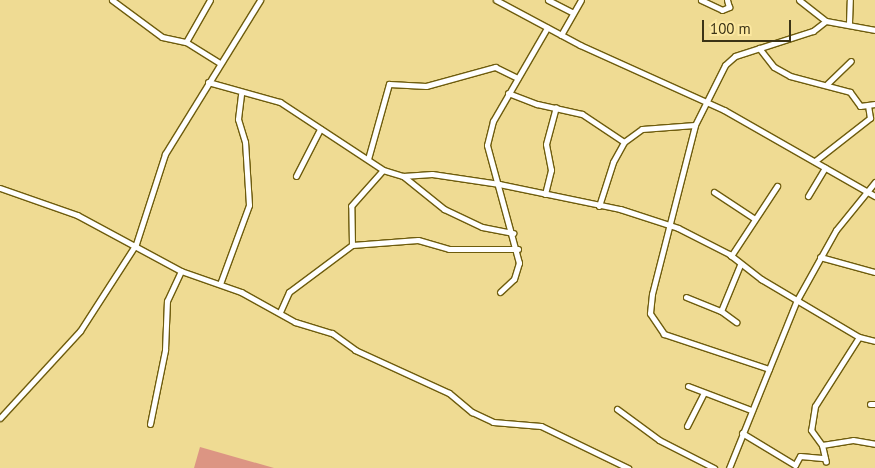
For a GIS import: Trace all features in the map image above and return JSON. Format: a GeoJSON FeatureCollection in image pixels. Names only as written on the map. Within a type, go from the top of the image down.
{"type":"FeatureCollection","features":[{"type":"Feature","properties":{"kind":"street"},"geometry":{"type":"LineString","coordinates":[[112,0],[162,37],[186,42],[219,63]]}},
{"type":"Feature","properties":{"kind":"street"},"geometry":{"type":"LineString","coordinates":[[186,42],[210,0]]}},
{"type":"Feature","properties":{"kind":"street"},"geometry":{"type":"LineString","coordinates":[[0,418],[80,331],[136,244],[165,154],[219,63],[260,0]]}},
{"type":"Feature","properties":{"kind":"street"},"geometry":{"type":"LineString","coordinates":[[496,0],[561,35],[706,102],[875,196]]}},
{"type":"Feature","properties":{"kind":"street"},"geometry":{"type":"LineString","coordinates":[[548,0],[572,12]]}},
{"type":"Feature","properties":{"kind":"street"},"geometry":{"type":"LineString","coordinates":[[561,35],[572,12],[581,0]]}},
{"type":"Feature","properties":{"kind":"street"},"geometry":{"type":"LineString","coordinates":[[701,0],[722,10],[729,7],[727,0]]}},
{"type":"Feature","properties":{"kind":"street"},"geometry":{"type":"LineString","coordinates":[[799,0],[826,21],[849,23],[875,30]]}},
{"type":"Feature","properties":{"kind":"street"},"geometry":{"type":"LineString","coordinates":[[849,23],[850,0]]}},
{"type":"Feature","properties":{"kind":"street"},"geometry":{"type":"LineString","coordinates":[[768,368],[664,334],[650,313],[669,225],[695,125],[725,65],[735,56],[813,31],[826,21]]}},
{"type":"Feature","properties":{"kind":"street"},"geometry":{"type":"LineString","coordinates":[[500,292],[514,279],[518,249],[487,145],[493,121],[547,28]]}},
{"type":"Feature","properties":{"kind":"street"},"geometry":{"type":"LineString","coordinates":[[759,48],[774,67],[790,76],[827,84],[850,92],[860,106],[875,104]]}},
{"type":"Feature","properties":{"kind":"street"},"geometry":{"type":"LineString","coordinates":[[827,84],[850,61]]}},
{"type":"Feature","properties":{"kind":"street"},"geometry":{"type":"LineString","coordinates":[[368,159],[389,84],[426,86],[495,67],[518,78]]}},
{"type":"Feature","properties":{"kind":"street"},"geometry":{"type":"LineString","coordinates":[[208,82],[241,94],[280,102],[383,170],[404,176],[432,174],[499,184],[599,206],[669,225],[732,256],[740,266],[859,337],[875,341]]}},
{"type":"Feature","properties":{"kind":"street"},"geometry":{"type":"LineString","coordinates":[[508,93],[582,114],[624,142]]}},
{"type":"Feature","properties":{"kind":"street"},"geometry":{"type":"LineString","coordinates":[[220,284],[249,205],[245,142],[238,119],[241,94]]}},
{"type":"Feature","properties":{"kind":"street"},"geometry":{"type":"LineString","coordinates":[[815,161],[870,118],[868,106]]}},
{"type":"Feature","properties":{"kind":"street"},"geometry":{"type":"LineString","coordinates":[[545,194],[551,170],[546,144],[556,107]]}},
{"type":"Feature","properties":{"kind":"street"},"geometry":{"type":"LineString","coordinates":[[599,206],[613,162],[624,142],[642,129],[695,125]]}},
{"type":"Feature","properties":{"kind":"street"},"geometry":{"type":"LineString","coordinates":[[296,176],[320,129]]}},
{"type":"Feature","properties":{"kind":"street"},"geometry":{"type":"LineString","coordinates":[[808,196],[825,168]]}},
{"type":"Feature","properties":{"kind":"street"},"geometry":{"type":"LineString","coordinates":[[352,245],[351,206],[383,170]]}},
{"type":"Feature","properties":{"kind":"street"},"geometry":{"type":"LineString","coordinates":[[404,176],[444,209],[482,227],[513,233]]}},
{"type":"Feature","properties":{"kind":"street"},"geometry":{"type":"LineString","coordinates":[[729,468],[797,300],[820,257],[851,207],[875,182]]}},
{"type":"Feature","properties":{"kind":"street"},"geometry":{"type":"LineString","coordinates":[[732,256],[777,186]]}},
{"type":"Feature","properties":{"kind":"street"},"geometry":{"type":"LineString","coordinates":[[0,188],[76,215],[136,244],[181,271],[220,284],[280,312],[295,322],[332,333],[355,350],[409,378],[449,393],[478,416],[492,422],[541,426],[628,468]]}},
{"type":"Feature","properties":{"kind":"street"},"geometry":{"type":"LineString","coordinates":[[714,192],[755,219]]}},
{"type":"Feature","properties":{"kind":"street"},"geometry":{"type":"LineString","coordinates":[[280,312],[289,292],[352,245],[418,240],[449,248],[518,249]]}},
{"type":"Feature","properties":{"kind":"street"},"geometry":{"type":"LineString","coordinates":[[820,257],[875,272]]}},
{"type":"Feature","properties":{"kind":"street"},"geometry":{"type":"LineString","coordinates":[[721,311],[740,266]]}},
{"type":"Feature","properties":{"kind":"street"},"geometry":{"type":"LineString","coordinates":[[150,424],[165,350],[167,301],[181,271]]}},
{"type":"Feature","properties":{"kind":"street"},"geometry":{"type":"LineString","coordinates":[[686,297],[721,311],[736,322]]}},
{"type":"Feature","properties":{"kind":"street"},"geometry":{"type":"LineString","coordinates":[[742,433],[795,464],[800,456],[826,460],[822,445],[811,430],[815,406],[859,337]]}},
{"type":"Feature","properties":{"kind":"street"},"geometry":{"type":"LineString","coordinates":[[688,386],[703,394],[752,410]]}},
{"type":"Feature","properties":{"kind":"street"},"geometry":{"type":"LineString","coordinates":[[687,426],[703,394]]}},
{"type":"Feature","properties":{"kind":"street"},"geometry":{"type":"LineString","coordinates":[[617,409],[659,440],[714,468]]}},
{"type":"Feature","properties":{"kind":"street"},"geometry":{"type":"LineString","coordinates":[[822,445],[853,440],[875,444]]}},
{"type":"Feature","properties":{"kind":"shaded area"},"geometry":{"type":"Polygon","coordinates":[[[200,447],[274,468],[194,468],[200,447]]]}}]}
